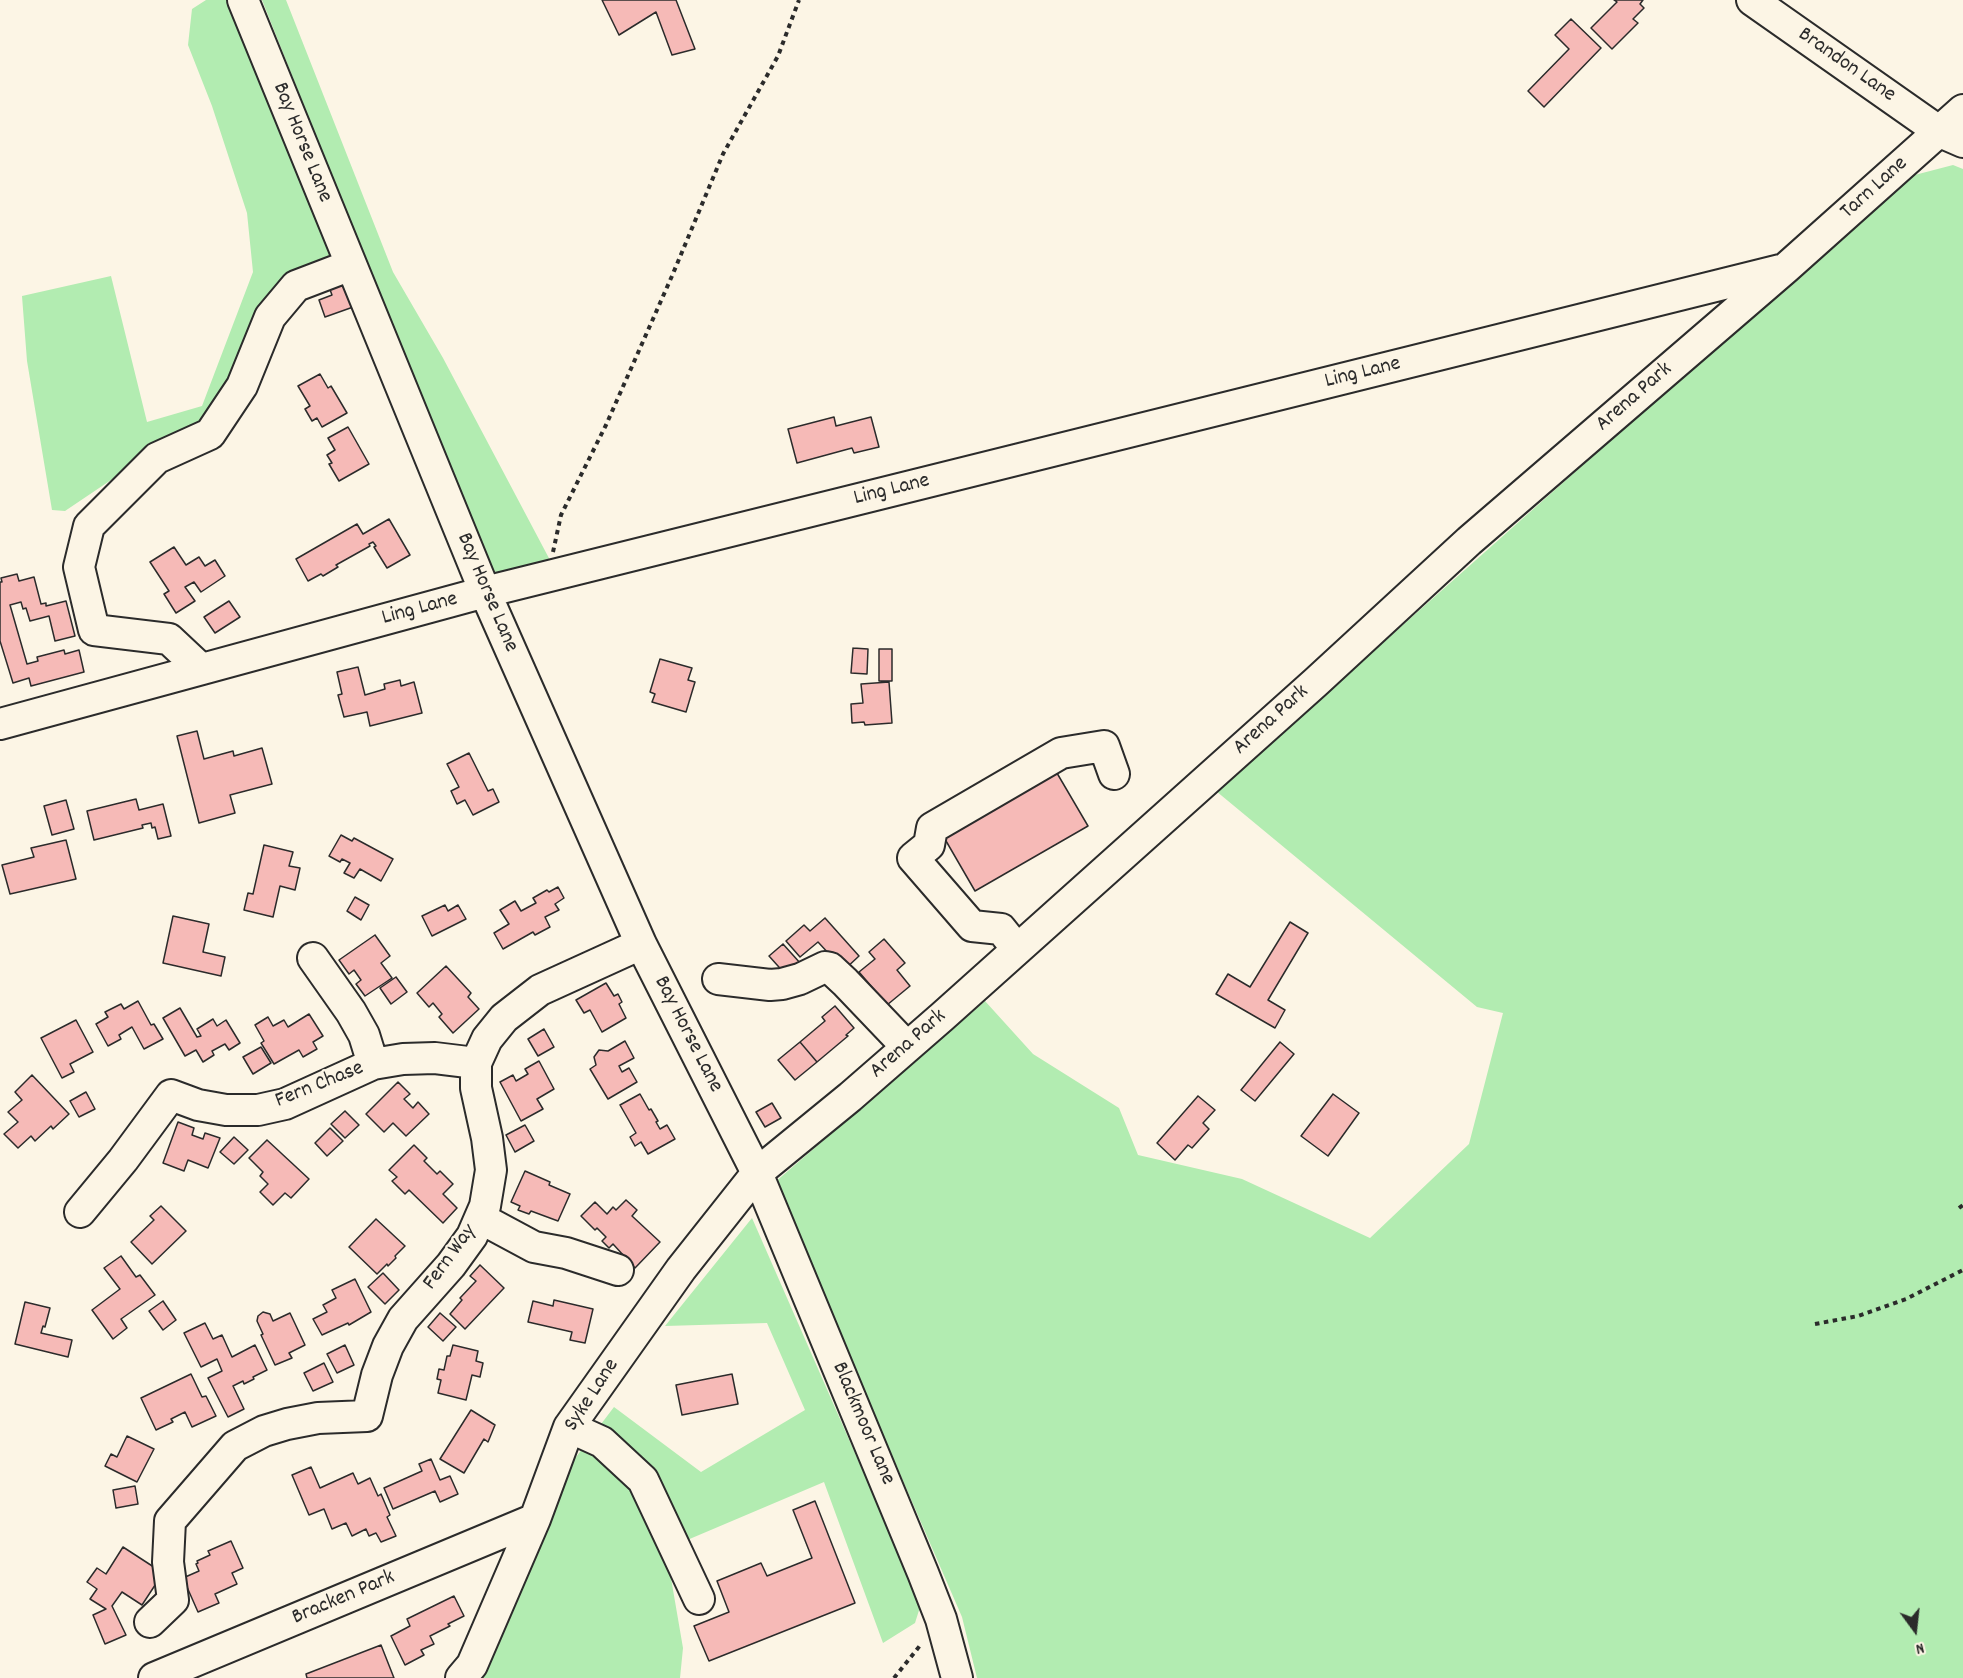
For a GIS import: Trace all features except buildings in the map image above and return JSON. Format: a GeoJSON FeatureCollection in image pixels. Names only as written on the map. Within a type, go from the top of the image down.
{"type":"FeatureCollection","features":[{"type":"Feature","properties":{"kind":"street","name":"Bay Horse Lane"},"geometry":{"type":"LineString","coordinates":[[243,0],[485,592],[641,944],[757,1173]]}},
{"type":"Feature","properties":{"kind":"street","name":"Brandon Lane"},"geometry":{"type":"LineString","coordinates":[[1752,0],[1951,137]]}},
{"type":"Feature","properties":{"kind":"street","name":"Tarn Lane"},"geometry":{"type":"LineString","coordinates":[[1786,268],[1951,137],[1963,110]]}},
{"type":"Feature","properties":{"kind":"street"},"geometry":{"type":"LineString","coordinates":[[201,669],[169,639],[94,630],[79,567],[89,526],[157,458],[210,434],[242,386],[270,317],[296,286],[351,265]]}},
{"type":"Feature","properties":{"kind":"street","name":"Ling Lane"},"geometry":{"type":"LineString","coordinates":[[0,724],[485,592],[1786,268]]}},
{"type":"Feature","properties":{"kind":"street","name":"Arena Park"},"geometry":{"type":"LineString","coordinates":[[757,1173],[907,1047],[1307,690],[1469,541],[1786,268]]}},
{"type":"Feature","properties":{"kind":"street"},"geometry":{"type":"LineString","coordinates":[[1017,949],[1001,929],[972,926],[913,858],[929,845],[932,828],[1061,753],[1104,746],[1114,774]]}},
{"type":"Feature","properties":{"kind":"street","name":"Fern Way"},"geometry":{"type":"LineString","coordinates":[[150,1622],[173,1600],[168,1562],[170,1521],[235,1446],[264,1431],[288,1424],[318,1418],[367,1416],[377,1375],[388,1346],[403,1319],[451,1265],[472,1236],[485,1206],[491,1170],[487,1138],[476,1088],[476,1063],[487,1040],[504,1018],[540,990],[641,944]]}},
{"type":"Feature","properties":{"kind":"street"},"geometry":{"type":"LineString","coordinates":[[313,958],[351,1012],[364,1035],[374,1064]]}},
{"type":"Feature","properties":{"kind":"street"},"geometry":{"type":"LineString","coordinates":[[718,979],[782,984],[800,979],[825,967],[830,968],[907,1047]]}},
{"type":"Feature","properties":{"kind":"street","name":"Fern Chase"},"geometry":{"type":"LineString","coordinates":[[80,1212],[123,1160],[171,1095],[198,1105],[226,1110],[258,1110],[285,1104],[374,1064],[403,1059],[435,1058],[476,1063]]}},
{"type":"Feature","properties":{"kind":"street","name":"Syke Lane"},"geometry":{"type":"LineString","coordinates":[[461,1678],[472,1665],[535,1519],[569,1427],[681,1269],[757,1173]]}},
{"type":"Feature","properties":{"kind":"street","name":"Blackmoor Lane"},"geometry":{"type":"LineString","coordinates":[[757,1173],[941,1619],[957,1678]]}},
{"type":"Feature","properties":{"kind":"street"},"geometry":{"type":"LineString","coordinates":[[480,1218],[534,1247],[566,1253],[618,1270]]}},
{"type":"Feature","properties":{"kind":"street"},"geometry":{"type":"LineString","coordinates":[[569,1427],[602,1442],[643,1480],[699,1599]]}},
{"type":"Feature","properties":{"kind":"street","name":"Bracken Park"},"geometry":{"type":"LineString","coordinates":[[154,1678],[535,1519]]}},
{"type":"Feature","properties":{"kind":"path"},"geometry":{"type":"LineString","coordinates":[[548,577],[561,515],[615,404],[723,154],[778,56],[799,0]]}},
{"type":"Feature","properties":{"kind":"path"},"geometry":{"type":"LineString","coordinates":[[1815,1324],[1858,1316],[1906,1299],[1963,1270]]}},
{"type":"Feature","properties":{"kind":"path"},"geometry":{"type":"LineString","coordinates":[[894,1678],[941,1619]]}},
{"type":"Feature","properties":{"kind":"green space"},"geometry":{"type":"Polygon","coordinates":[[[206,0],[226,0],[307,196],[334,255],[208,424],[157,449],[65,511],[52,510],[27,361],[22,296],[111,276],[147,422],[202,406],[253,272],[247,213],[212,106],[188,45],[192,9],[206,0]]]}},
{"type":"Feature","properties":{"kind":"green space"},"geometry":{"type":"Polygon","coordinates":[[[262,0],[286,0],[393,272],[443,358],[551,562],[506,575],[493,571],[372,277],[262,0]]]}},
{"type":"Feature","properties":{"kind":"green space"},"geometry":{"type":"Polygon","coordinates":[[[1953,165],[1963,169],[1963,1678],[977,1678],[962,1617],[774,1183],[985,1001],[1033,1054],[1119,1108],[1138,1155],[1242,1179],[1370,1238],[1469,1144],[1503,1013],[1477,1007],[1216,791],[1907,177],[1953,165]]]}},
{"type":"Feature","properties":{"kind":"green space"},"geometry":{"type":"Polygon","coordinates":[[[752,1218],[921,1604],[915,1623],[883,1643],[824,1482],[666,1549],[683,1648],[680,1678],[478,1678],[488,1666],[573,1461],[614,1407],[701,1472],[805,1410],[767,1323],[665,1326],[752,1218]]]}}]}
